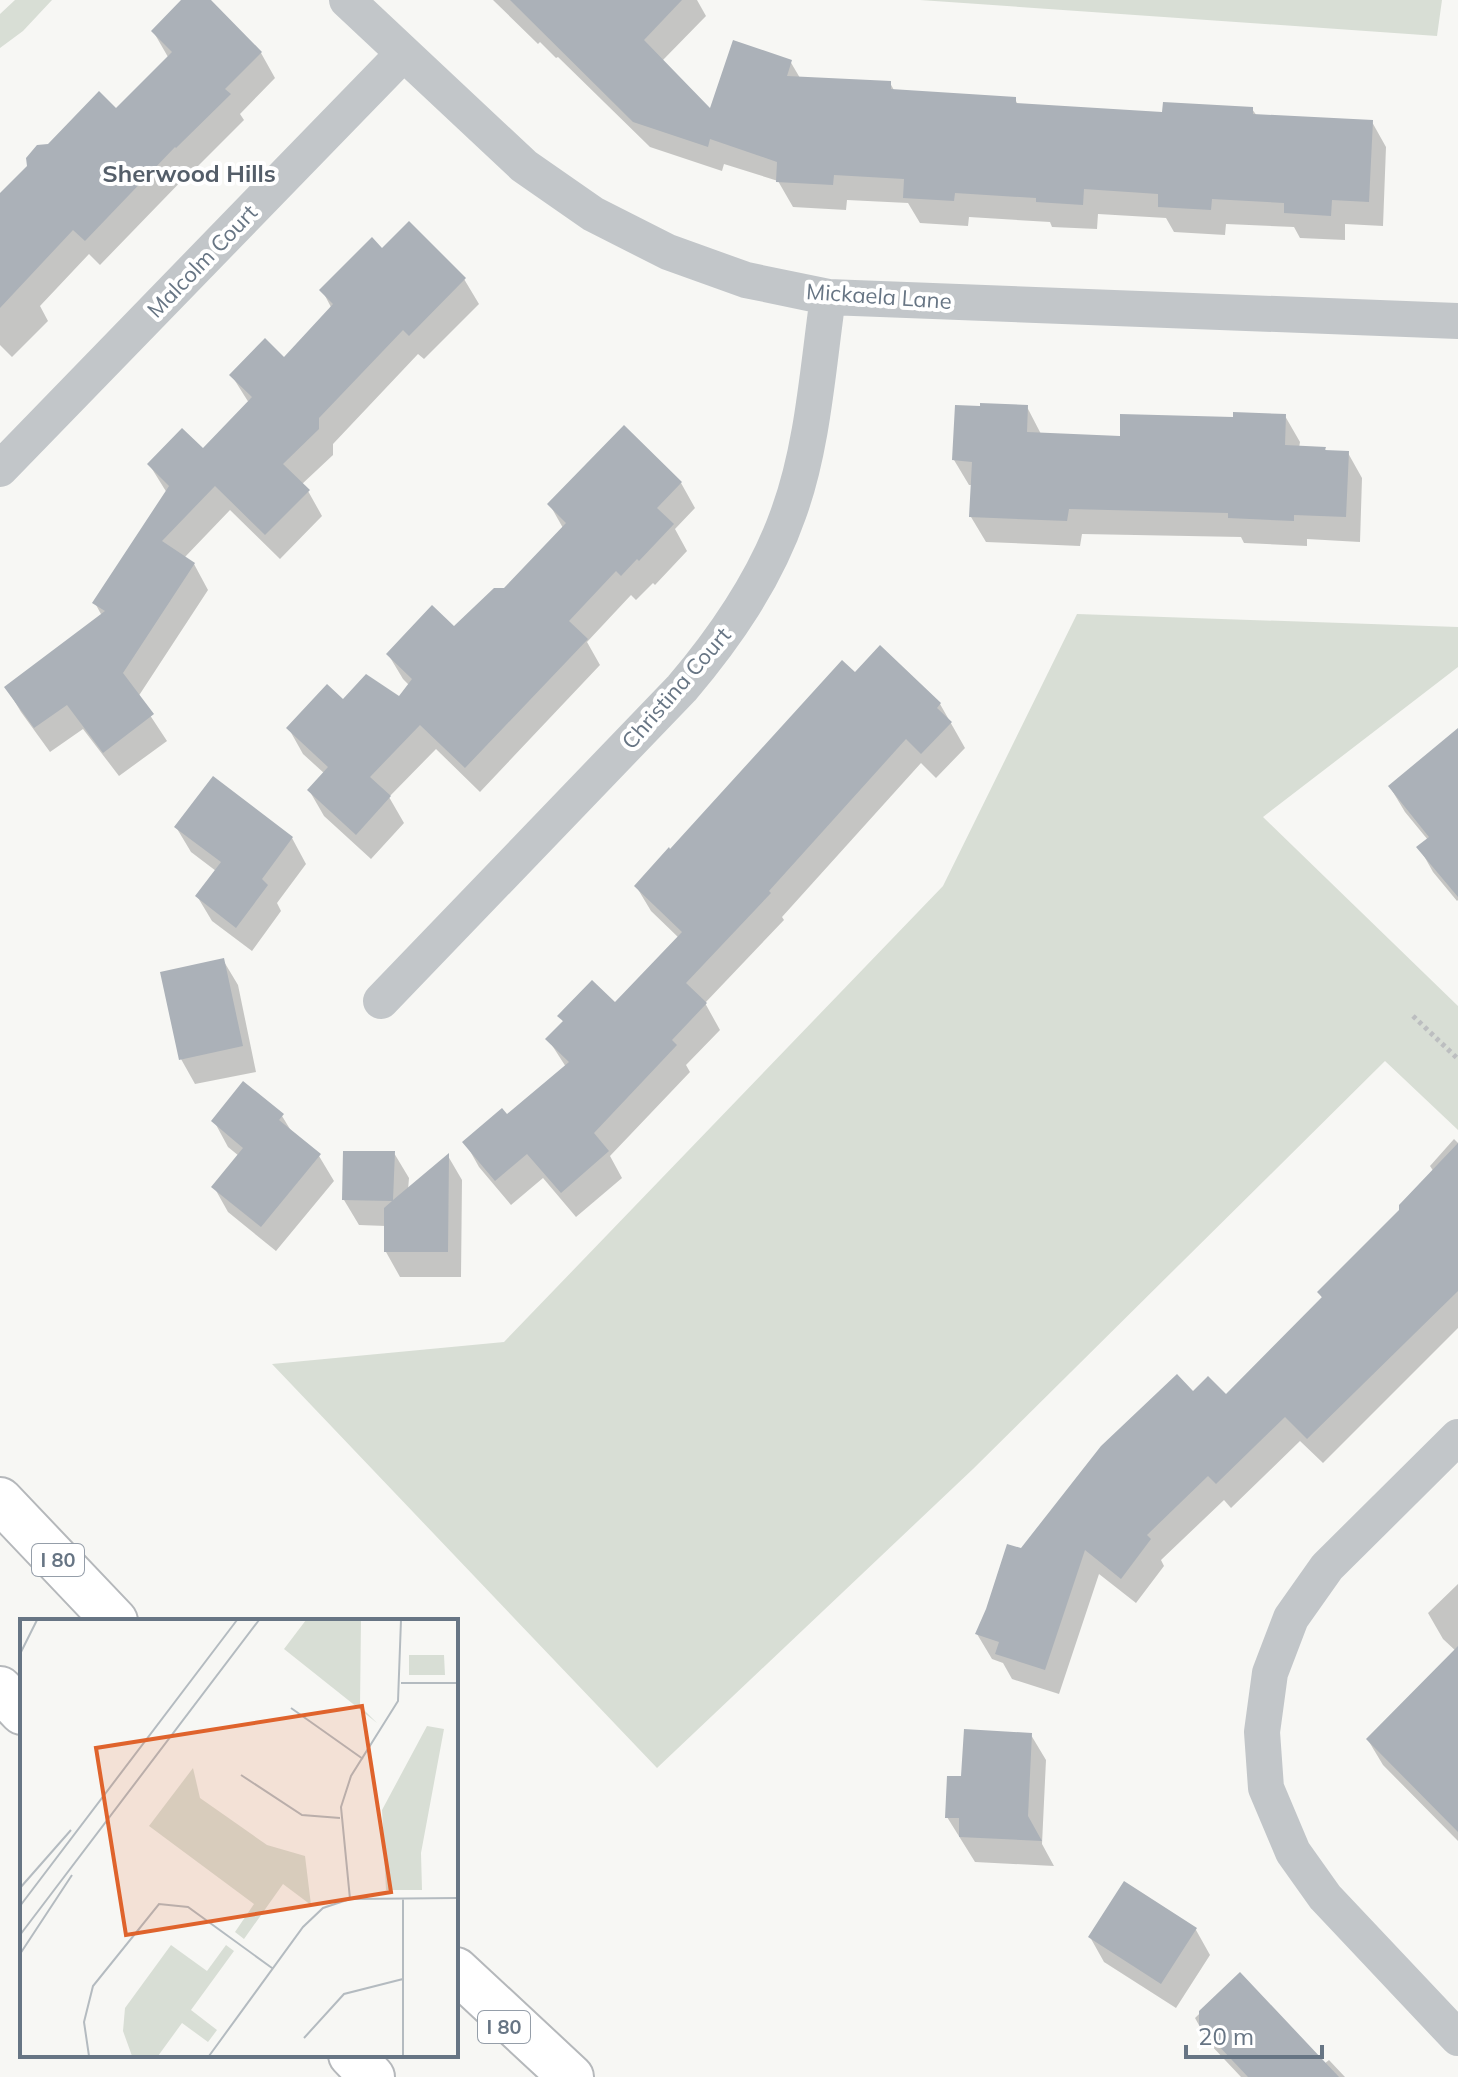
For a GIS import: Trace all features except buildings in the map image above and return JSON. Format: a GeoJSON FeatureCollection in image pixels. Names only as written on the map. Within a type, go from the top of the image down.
{"type":"FeatureCollection","features":[{"type":"Feature","properties":{"kind":"highway","name":"I 80"},"geometry":{"type":"LineString","coordinates":[[0,1500],[113,1619]]}},
{"type":"Feature","properties":{"kind":"highway"},"geometry":{"type":"LineString","coordinates":[[0,1689],[20,1710]]}},
{"type":"Feature","properties":{"kind":"highway"},"geometry":{"type":"LineString","coordinates":[[458,1972],[571,2077]]}},
{"type":"Feature","properties":{"kind":"highway","name":"I 80"},"geometry":{"type":"LineString","coordinates":[[458,1979],[552,2077]]}},
{"type":"Feature","properties":{"kind":"highway"},"geometry":{"type":"LineString","coordinates":[[345,2057],[361,2077]]}},
{"type":"Feature","properties":{"kind":"highway"},"geometry":{"type":"LineString","coordinates":[[353,2057],[372,2077]]}},
{"type":"Feature","properties":{"kind":"street","name":"Mickaela Lane"},"geometry":{"type":"LineString","coordinates":[[347,0],[524,166],[593,214],[668,252],[746,280],[828,297],[1458,321]]}},
{"type":"Feature","properties":{"kind":"street","name":"Malcolm Court"},"geometry":{"type":"LineString","coordinates":[[0,469],[403,54]]}},
{"type":"Feature","properties":{"kind":"street","name":"Christina Court"},"geometry":{"type":"LineString","coordinates":[[381,1001],[682,688],[711,654],[756,586],[790,512],[807,446],[828,297]]}},
{"type":"Feature","properties":{"kind":"street"},"geometry":{"type":"LineString","coordinates":[[1458,1437],[1327,1567],[1291,1618],[1270,1673],[1262,1732],[1266,1788],[1293,1852],[1325,1897],[1458,2038]]}},
{"type":"Feature","properties":{"kind":"path"},"geometry":{"type":"LineString","coordinates":[[1413,1016],[1458,1059]]}},
{"type":"Feature","properties":{"kind":"shaded area"},"geometry":{"type":"Polygon","coordinates":[[[15,0],[52,0],[23,31],[0,48],[0,14],[15,0]]]}},
{"type":"Feature","properties":{"kind":"shaded area"},"geometry":{"type":"Polygon","coordinates":[[[920,0],[1442,0],[1437,36],[920,0]]]}},
{"type":"Feature","properties":{"kind":"shaded area"},"geometry":{"type":"Polygon","coordinates":[[[1077,614],[1458,627],[1458,667],[1263,817],[1458,1006],[1458,1130],[1385,1061],[973,1469],[657,1768],[272,1364],[504,1342],[943,886],[1077,614]]]}},
{"type":"Feature","properties":{"kind":"district","name":"Sherwood Hills"},"geometry":{"type":"Point","coordinates":[189,174]}}]}
